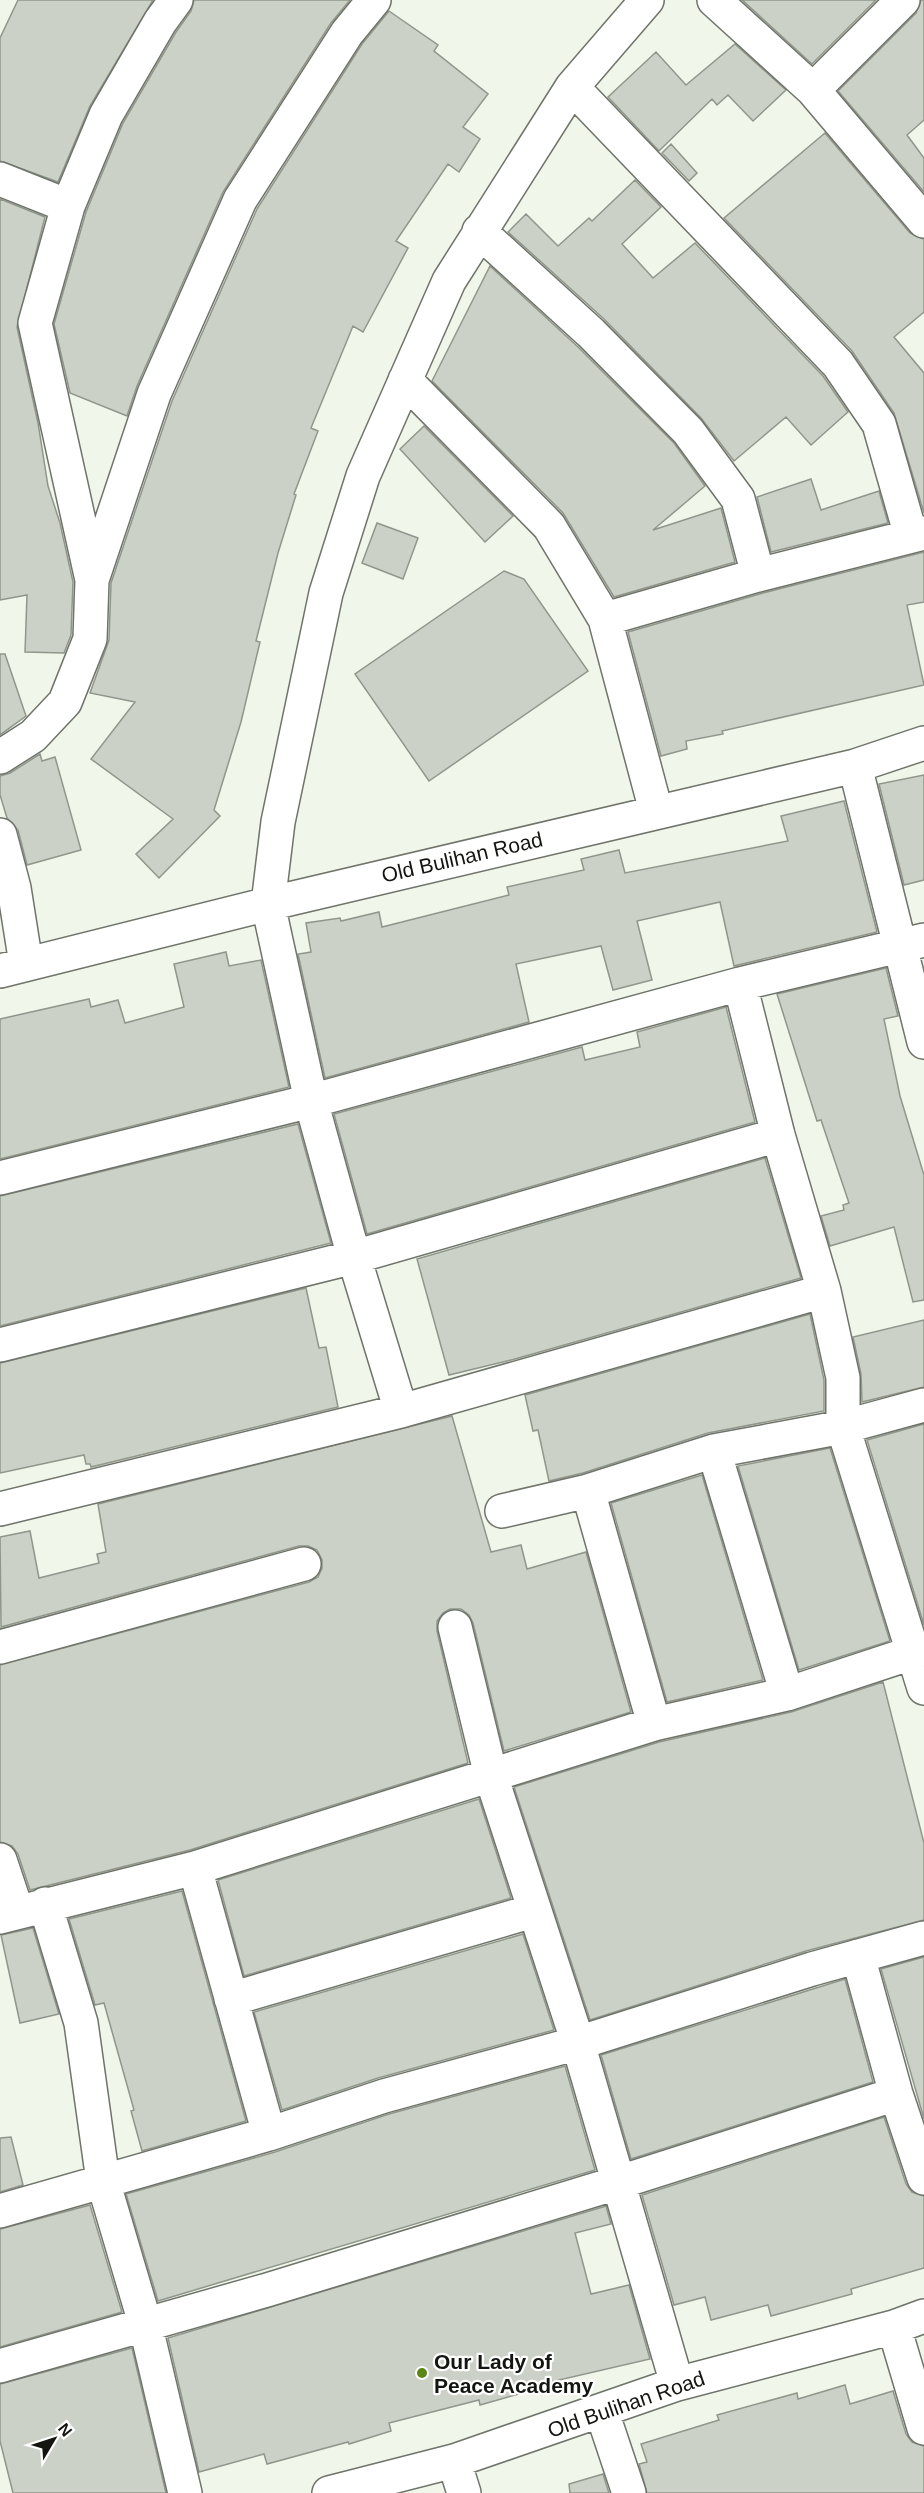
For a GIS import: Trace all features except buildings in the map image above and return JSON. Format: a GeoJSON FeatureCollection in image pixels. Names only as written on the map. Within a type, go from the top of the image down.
{"type":"FeatureCollection","features":[{"type":"Feature","properties":{"kind":"street"},"geometry":{"type":"LineString","coordinates":[[0,757],[33,736],[65,702],[90,639],[92,580],[35,322],[68,206],[106,115],[176,0]]}},
{"type":"Feature","properties":{"kind":"street"},"geometry":{"type":"LineString","coordinates":[[92,580],[154,394],[240,200],[347,33],[374,0]]}},
{"type":"Feature","properties":{"kind":"street"},"geometry":{"type":"LineString","coordinates":[[400,1411],[311,1101],[267,904],[278,822],[326,593],[363,476],[449,281],[572,87],[647,0]]}},
{"type":"Feature","properties":{"kind":"street"},"geometry":{"type":"LineString","coordinates":[[714,0],[813,90],[922,213]]}},
{"type":"Feature","properties":{"kind":"street"},"geometry":{"type":"LineString","coordinates":[[813,90],[903,0]]}},
{"type":"Feature","properties":{"kind":"street"},"geometry":{"type":"LineString","coordinates":[[572,87],[838,364],[879,424],[918,534],[758,574],[605,620]]}},
{"type":"Feature","properties":{"kind":"street"},"geometry":{"type":"LineString","coordinates":[[0,179],[68,206]]}},
{"type":"Feature","properties":{"kind":"street"},"geometry":{"type":"LineString","coordinates":[[479,231],[591,333],[688,431],[738,499],[758,574]]}},
{"type":"Feature","properties":{"kind":"street"},"geometry":{"type":"LineString","coordinates":[[405,380],[549,526],[605,620],[656,811]]}},
{"type":"Feature","properties":{"kind":"street","name":"Old Bulihan Road"},"geometry":{"type":"LineString","coordinates":[[13,968],[267,904],[855,766],[924,743]]}},
{"type":"Feature","properties":{"kind":"street"},"geometry":{"type":"LineString","coordinates":[[855,766],[912,944],[924,1042]]}},
{"type":"Feature","properties":{"kind":"street"},"geometry":{"type":"LineString","coordinates":[[0,835],[14,888],[13,968]]}},
{"type":"Feature","properties":{"kind":"street"},"geometry":{"type":"LineString","coordinates":[[0,1178],[311,1101],[740,984],[912,944]]}},
{"type":"Feature","properties":{"kind":"street"},"geometry":{"type":"LineString","coordinates":[[740,984],[778,1135],[824,1291],[843,1378],[843,1427],[919,1651],[924,1688]]}},
{"type":"Feature","properties":{"kind":"street"},"geometry":{"type":"LineString","coordinates":[[0,1345],[354,1257],[778,1135]]}},
{"type":"Feature","properties":{"kind":"street"},"geometry":{"type":"LineString","coordinates":[[0,1509],[400,1411],[824,1291]]}},
{"type":"Feature","properties":{"kind":"street"},"geometry":{"type":"LineString","coordinates":[[502,1510],[588,1491],[714,1451],[843,1427],[924,1405]]}},
{"type":"Feature","properties":{"kind":"street"},"geometry":{"type":"LineString","coordinates":[[714,1451],[787,1694]]}},
{"type":"Feature","properties":{"kind":"street"},"geometry":{"type":"LineString","coordinates":[[588,1491],[654,1724]]}},
{"type":"Feature","properties":{"kind":"street"},"geometry":{"type":"LineString","coordinates":[[0,1645],[304,1564]]}},
{"type":"Feature","properties":{"kind":"street"},"geometry":{"type":"LineString","coordinates":[[455,1627],[491,1776],[533,1911],[578,2043],[620,2182],[676,2384]]}},
{"type":"Feature","properties":{"kind":"street"},"geometry":{"type":"LineString","coordinates":[[21,1911],[195,1868],[654,1724],[787,1694],[919,1651]]}},
{"type":"Feature","properties":{"kind":"street"},"geometry":{"type":"LineString","coordinates":[[0,1860],[21,1911],[81,2023],[103,2181],[146,2323],[185,2493]]}},
{"type":"Feature","properties":{"kind":"street"},"geometry":{"type":"LineString","coordinates":[[195,1868],[269,2134]]}},
{"type":"Feature","properties":{"kind":"street"},"geometry":{"type":"LineString","coordinates":[[231,1999],[533,1911]]}},
{"type":"Feature","properties":{"kind":"street"},"geometry":{"type":"LineString","coordinates":[[0,2211],[269,2134],[384,2096],[578,2043],[858,1956],[924,1938]]}},
{"type":"Feature","properties":{"kind":"street"},"geometry":{"type":"LineString","coordinates":[[858,1956],[896,2094],[924,2178]]}},
{"type":"Feature","properties":{"kind":"street"},"geometry":{"type":"LineString","coordinates":[[0,2366],[267,2290],[620,2182],[896,2094]]}},
{"type":"Feature","properties":{"kind":"street"},"geometry":{"type":"LineString","coordinates":[[909,2322],[924,2428]]}},
{"type":"Feature","properties":{"kind":"street","name":"Old Bulihan Road"},"geometry":{"type":"LineString","coordinates":[[329,2493],[454,2461],[602,2412],[676,2384],[909,2322]]}},
{"type":"Feature","properties":{"kind":"street"},"geometry":{"type":"LineString","coordinates":[[602,2412],[629,2493]]}},
{"type":"Feature","properties":{"kind":"street"},"geometry":{"type":"LineString","coordinates":[[454,2461],[464,2493]]}},
{"type":"Feature","properties":{"kind":"place","name":"Our Lady of Peace Academy"},"geometry":{"type":"Point","coordinates":[422,2373]}}]}
